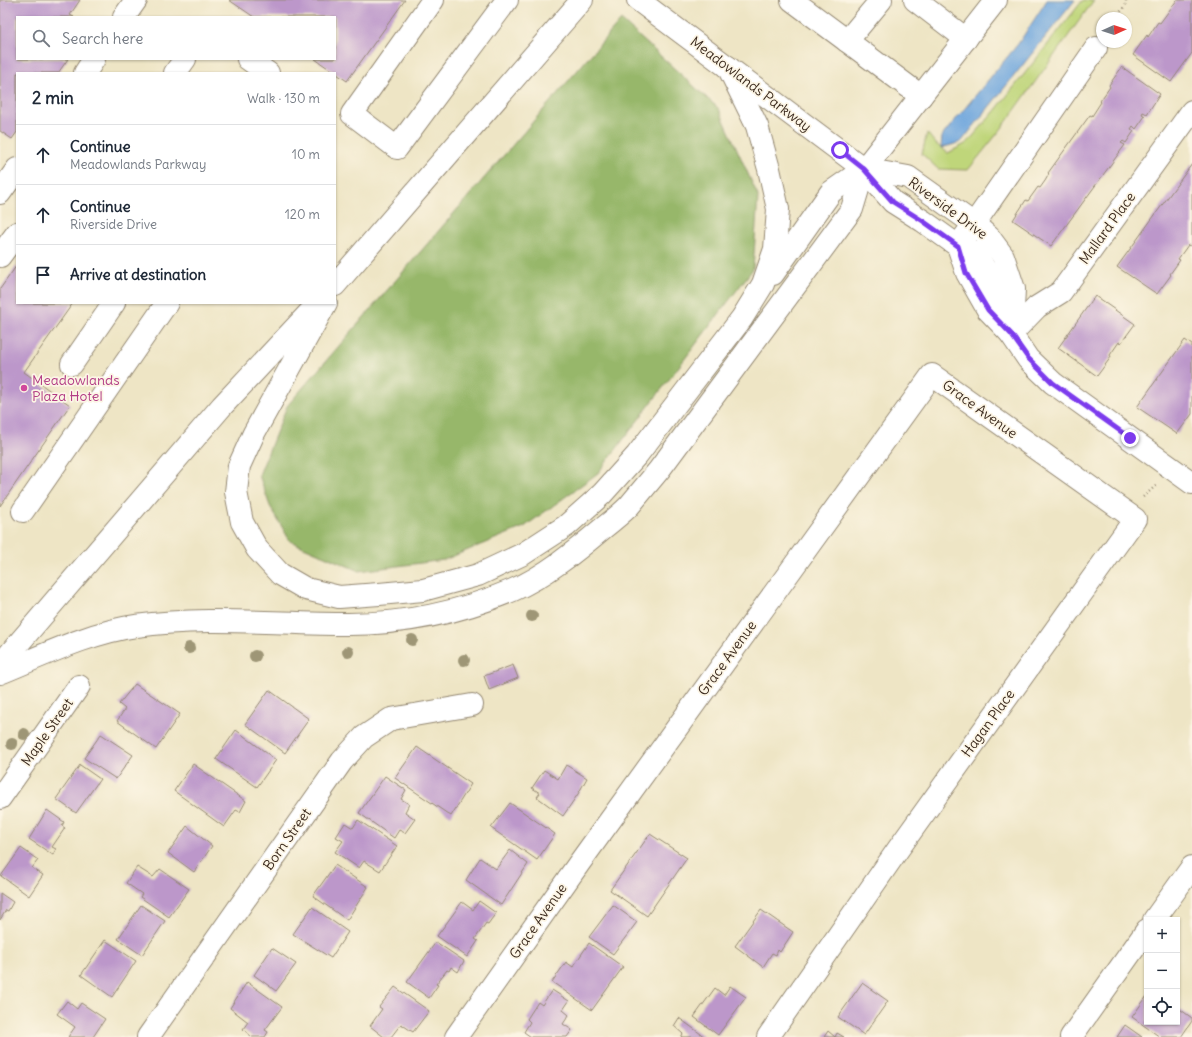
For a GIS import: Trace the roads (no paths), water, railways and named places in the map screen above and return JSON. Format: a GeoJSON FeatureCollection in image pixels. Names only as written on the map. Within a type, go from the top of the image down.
{"type":"FeatureCollection","features":[{"type":"Feature","properties":{"kind":"main road"},"geometry":{"type":"LineString","coordinates":[[125,16],[136,0]]}},
{"type":"Feature","properties":{"kind":"main road"},"geometry":{"type":"LineString","coordinates":[[433,0],[352,114],[397,148],[507,0]]}},
{"type":"Feature","properties":{"kind":"main road"},"geometry":{"type":"LineString","coordinates":[[336,284],[582,0]]}},
{"type":"Feature","properties":{"kind":"main road","name":"Meadowlands Parkway"},"geometry":{"type":"LineString","coordinates":[[638,0],[864,169]]}},
{"type":"Feature","properties":{"kind":"main road"},"geometry":{"type":"LineString","coordinates":[[792,0],[921,96]]}},
{"type":"Feature","properties":{"kind":"main road"},"geometry":{"type":"LineString","coordinates":[[847,41],[881,0]]}},
{"type":"Feature","properties":{"kind":"main road"},"geometry":{"type":"LineString","coordinates":[[915,0],[966,39]]}},
{"type":"Feature","properties":{"kind":"main road"},"geometry":{"type":"LineString","coordinates":[[325,304],[254,433],[239,466],[236,492],[242,522],[257,549],[280,574],[306,589],[339,597],[423,590],[478,575],[523,554],[566,526],[602,494],[637,454],[742,318],[831,192],[864,169],[996,0]]}},
{"type":"Feature","properties":{"kind":"main road"},"geometry":{"type":"LineString","coordinates":[[958,246],[1096,48]]}},
{"type":"Feature","properties":{"kind":"main road"},"geometry":{"type":"LineString","coordinates":[[86,72],[93,60]]}},
{"type":"Feature","properties":{"kind":"main road"},"geometry":{"type":"LineString","coordinates":[[176,72],[184,60]]}},
{"type":"Feature","properties":{"kind":"main road"},"geometry":{"type":"LineString","coordinates":[[728,68],[757,126],[778,209],[775,249],[763,284],[742,318]]}},
{"type":"Feature","properties":{"kind":"main road","name":"Mallard Place"},"geometry":{"type":"LineString","coordinates":[[1011,334],[1038,307],[1061,292],[1192,111]]}},
{"type":"Feature","properties":{"kind":"main road"},"geometry":{"type":"LineString","coordinates":[[0,193],[10,169]]}},
{"type":"Feature","properties":{"kind":"main road"},"geometry":{"type":"LineString","coordinates":[[0,673],[87,638],[133,626],[175,622],[350,624],[394,622],[433,615],[514,590],[550,569],[588,541],[628,506],[659,470],[852,210],[864,169]]}},
{"type":"Feature","properties":{"kind":"main road","name":"Riverside Drive"},"geometry":{"type":"LineString","coordinates":[[864,169],[908,177],[974,224],[989,237],[1003,256],[1014,289],[1011,334]]}},
{"type":"Feature","properties":{"kind":"main road","name":"Riverside Drive"},"geometry":{"type":"LineString","coordinates":[[864,169],[893,202],[958,246],[966,273],[988,310],[1011,334],[1028,358],[1053,383],[1190,477]]}},
{"type":"Feature","properties":{"kind":"main road"},"geometry":{"type":"LineString","coordinates":[[0,256],[16,234]]}},
{"type":"Feature","properties":{"kind":"main road"},"geometry":{"type":"LineString","coordinates":[[72,364],[113,304]]}},
{"type":"Feature","properties":{"kind":"main road"},"geometry":{"type":"LineString","coordinates":[[23,511],[166,304]]}},
{"type":"Feature","properties":{"kind":"main road"},"geometry":{"type":"LineString","coordinates":[[0,665],[222,406],[318,304]]}},
{"type":"Feature","properties":{"kind":"main road","name":"Grace Avenue"},"geometry":{"type":"LineString","coordinates":[[456,1037],[932,375],[1027,442]]}},
{"type":"Feature","properties":{"kind":"main road","name":"Hagan Place"},"geometry":{"type":"LineString","coordinates":[[768,1037],[899,848],[1135,519],[1027,442]]}},
{"type":"Feature","properties":{"kind":"main road","name":"Maple Street"},"geometry":{"type":"LineString","coordinates":[[0,798],[79,686]]}},
{"type":"Feature","properties":{"kind":"main road","name":"Born Street"},"geometry":{"type":"LineString","coordinates":[[148,1037],[342,761],[364,737],[391,719],[472,705]]}},
{"type":"Feature","properties":{"kind":"main road"},"geometry":{"type":"LineString","coordinates":[[1156,917],[1192,867]]}},
{"type":"Feature","properties":{"kind":"main road"},"geometry":{"type":"LineString","coordinates":[[1072,1037],[1144,934]]}},
{"type":"Feature","properties":{"kind":"water"},"geometry":{"type":"Polygon","coordinates":[[[1047,0],[1075,0],[961,142],[941,148],[942,136],[1018,44],[1047,0]]]}},
{"type":"Feature","properties":{"kind":"place","name":"Meadowlands Plaza Hotel"},"geometry":{"type":"Point","coordinates":[24,388]}}]}
